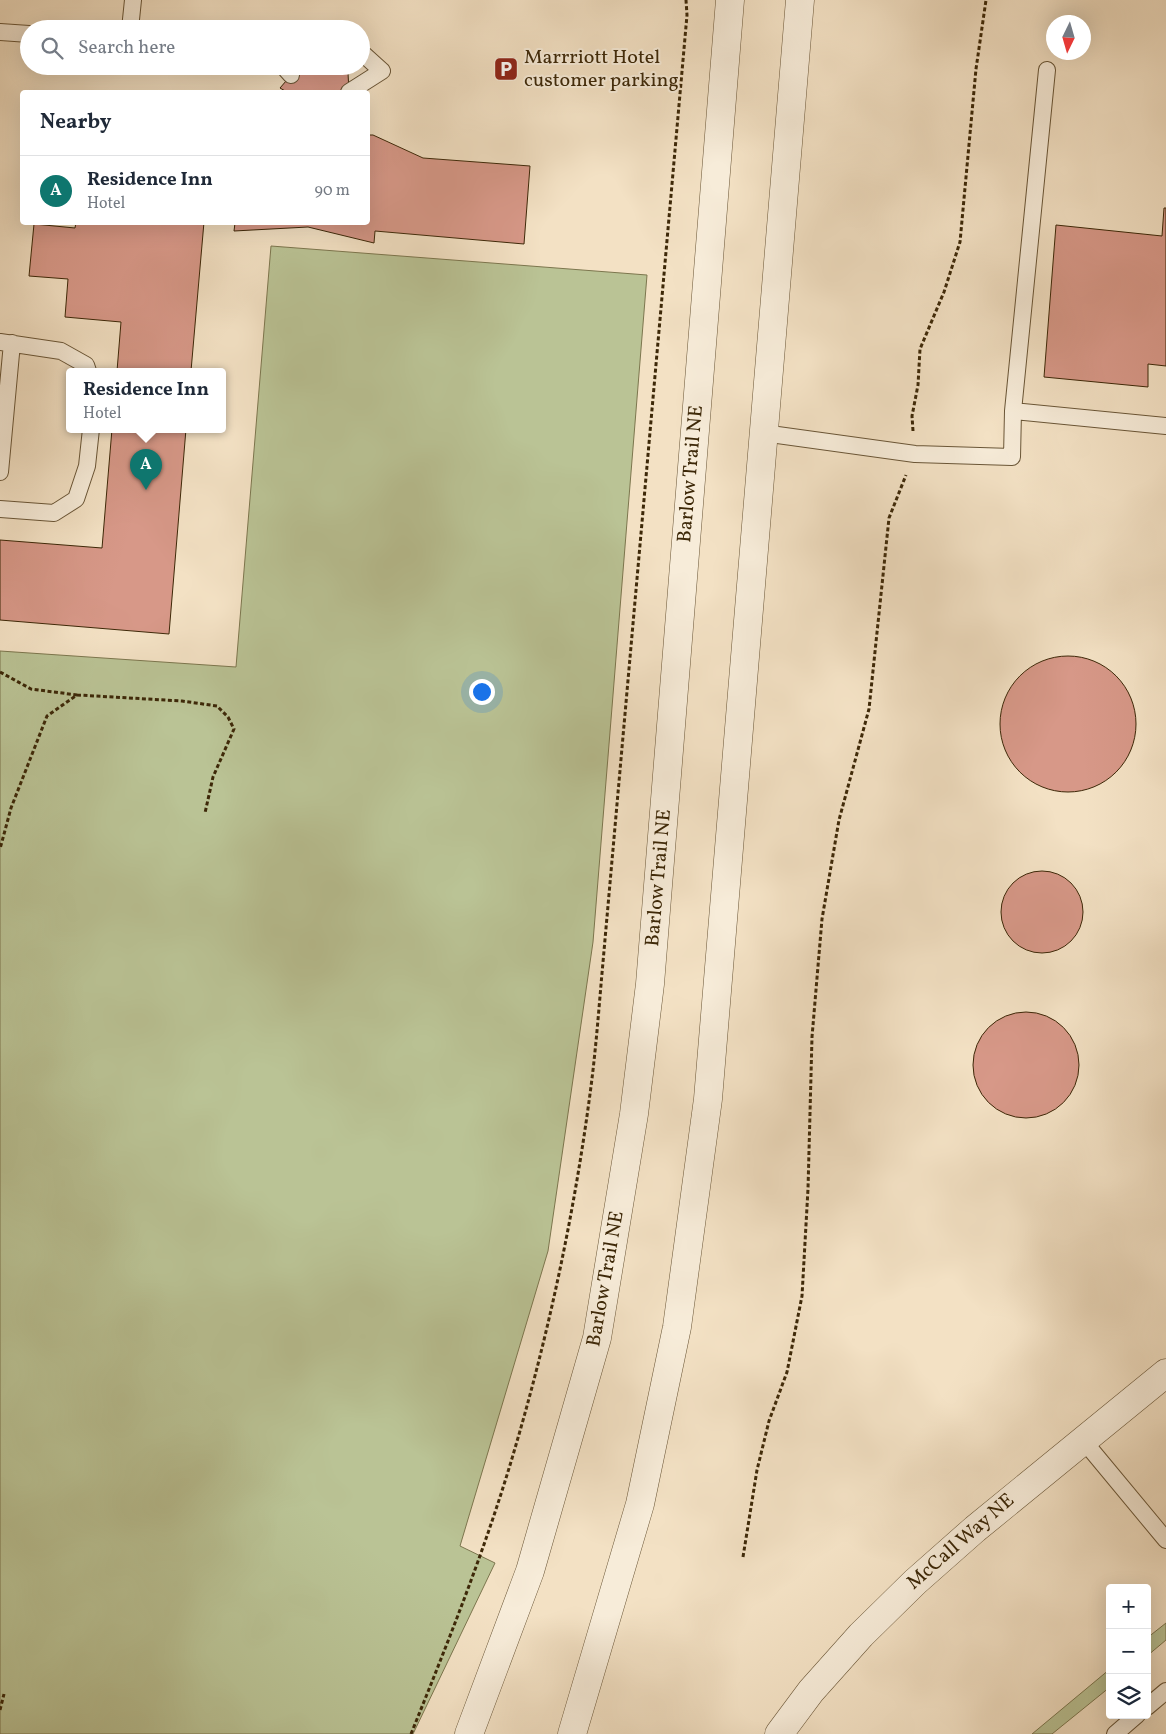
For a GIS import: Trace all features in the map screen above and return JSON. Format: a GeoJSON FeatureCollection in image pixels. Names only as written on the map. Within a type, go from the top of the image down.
{"type":"FeatureCollection","features":[{"type":"Feature","properties":{"kind":"street","name":"Barlow Trail NE"},"geometry":{"type":"LineString","coordinates":[[469,1734],[530,1571],[598,1338],[634,1114],[651,974],[730,0]]}},
{"type":"Feature","properties":{"kind":"street"},"geometry":{"type":"LineString","coordinates":[[572,1734],[640,1504],[677,1328],[708,1099],[799,12],[817,0]]}},
{"type":"Feature","properties":{"kind":"street","name":"McCall Way NE"},"geometry":{"type":"LineString","coordinates":[[779,1734],[811,1691],[861,1636],[915,1582],[975,1529],[1166,1373]]}},
{"type":"Feature","properties":{"kind":"lane"},"geometry":{"type":"LineString","coordinates":[[131,20],[133,0]]}},
{"type":"Feature","properties":{"kind":"lane"},"geometry":{"type":"LineString","coordinates":[[0,32],[20,33]]}},
{"type":"Feature","properties":{"kind":"lane"},"geometry":{"type":"LineString","coordinates":[[352,90],[382,71],[370,60]]}},
{"type":"Feature","properties":{"kind":"lane"},"geometry":{"type":"LineString","coordinates":[[763,432],[915,454],[1012,457],[1013,412],[1047,70]]}},
{"type":"Feature","properties":{"kind":"lane"},"geometry":{"type":"LineString","coordinates":[[0,472],[6,342],[61,351],[86,365],[87,368]]}},
{"type":"Feature","properties":{"kind":"lane"},"geometry":{"type":"LineString","coordinates":[[1013,412],[1166,426]]}},
{"type":"Feature","properties":{"kind":"lane"},"geometry":{"type":"LineString","coordinates":[[0,509],[54,513],[76,499],[87,466],[91,433]]}},
{"type":"Feature","properties":{"kind":"lane"},"geometry":{"type":"LineString","coordinates":[[1083,1440],[1166,1540]]}},
{"type":"Feature","properties":{"kind":"lane"},"geometry":{"type":"LineString","coordinates":[[1151,1704],[1166,1691]]}},
{"type":"Feature","properties":{"kind":"lane"},"geometry":{"type":"LineString","coordinates":[[1115,1734],[1132,1719]]}},
{"type":"Feature","properties":{"kind":"path"},"geometry":{"type":"LineString","coordinates":[[411,1734],[477,1562],[513,1456],[542,1346],[572,1207],[590,1093],[600,990],[687,15],[686,0]]}},
{"type":"Feature","properties":{"kind":"path"},"geometry":{"type":"LineString","coordinates":[[743,1557],[757,1470],[769,1421],[787,1372],[802,1296],[808,1189],[812,1037],[822,919],[839,820],[869,709],[889,518],[915,454],[912,416],[918,385],[920,349],[944,292],[960,242],[976,69],[986,0]]}},
{"type":"Feature","properties":{"kind":"path"},"geometry":{"type":"LineString","coordinates":[[0,672],[31,688],[77,695],[182,701],[217,706],[228,717],[234,729],[213,777],[205,813]]}},
{"type":"Feature","properties":{"kind":"path"},"geometry":{"type":"LineString","coordinates":[[0,849],[10,808],[47,716],[77,695]]}},
{"type":"Feature","properties":{"kind":"path"},"geometry":{"type":"LineString","coordinates":[[0,1710],[4,1694]]}},
{"type":"Feature","properties":{"kind":"green space"},"geometry":{"type":"Polygon","coordinates":[[[271,246],[647,275],[593,942],[548,1251],[460,1546],[495,1563],[413,1734],[0,1734],[0,651],[236,667],[271,246]]]}},
{"type":"Feature","properties":{"kind":"green space"},"geometry":{"type":"Polygon","coordinates":[[[1166,1623],[1166,1640],[1151,1653],[1151,1635],[1166,1623]]]}},
{"type":"Feature","properties":{"kind":"green space"},"geometry":{"type":"Polygon","coordinates":[[[1106,1672],[1106,1690],[1052,1734],[1032,1734],[1106,1672]]]}},
{"type":"Feature","properties":{"kind":"building"},"geometry":{"type":"Polygon","coordinates":[[[291,75],[348,75],[349,90],[284,90],[280,88],[291,75]]]}},
{"type":"Feature","properties":{"kind":"building"},"geometry":{"type":"Polygon","coordinates":[[[370,135],[423,158],[530,166],[524,244],[375,231],[374,243],[308,227],[234,231],[235,225],[370,225],[370,135]]]}},
{"type":"Feature","properties":{"kind":"building"},"geometry":{"type":"Polygon","coordinates":[[[1164,208],[1166,208],[1166,366],[1148,364],[1148,387],[1044,377],[1056,225],[1162,236],[1164,208]]]}},
{"type":"Feature","properties":{"kind":"building"},"geometry":{"type":"Polygon","coordinates":[[[34,225],[75,228],[76,225],[204,225],[191,368],[117,368],[121,322],[65,317],[68,279],[29,276],[34,225]]]}},
{"type":"Feature","properties":{"kind":"building"},"geometry":{"type":"Polygon","coordinates":[[[112,433],[186,433],[169,634],[0,620],[0,540],[102,548],[112,433]]]}},
{"type":"Feature","properties":{"kind":"building"},"geometry":{"type":"Polygon","coordinates":[[[1068,656],[1094,661],[1106,667],[1116,676],[1125,686],[1131,698],[1136,724],[1131,750],[1125,762],[1116,772],[1106,781],[1094,787],[1068,792],[1042,787],[1030,781],[1020,772],[1011,762],[1005,750],[1000,724],[1005,698],[1011,686],[1020,676],[1030,667],[1042,661],[1068,656]]]}},
{"type":"Feature","properties":{"kind":"building"},"geometry":{"type":"Polygon","coordinates":[[[1034,871],[1050,871],[1065,878],[1076,889],[1083,904],[1080,928],[1071,941],[1050,953],[1034,953],[1019,946],[1008,935],[1001,920],[1001,904],[1008,889],[1019,878],[1034,871]]]}},
{"type":"Feature","properties":{"kind":"building"},"geometry":{"type":"Polygon","coordinates":[[[1026,1012],[1046,1016],[1063,1028],[1075,1045],[1079,1065],[1075,1085],[1063,1102],[1046,1114],[1026,1118],[1006,1114],[989,1102],[977,1085],[973,1065],[977,1045],[989,1028],[1006,1016],[1026,1012]]]}},
{"type":"Feature","properties":{"kind":"place","name":"Marrriott Hotel customer parking"},"geometry":{"type":"Point","coordinates":[506,69]}},
{"type":"Feature","properties":{"kind":"place","name":"Residence Inn"},"geometry":{"type":"Point","coordinates":[146,490]}}]}
